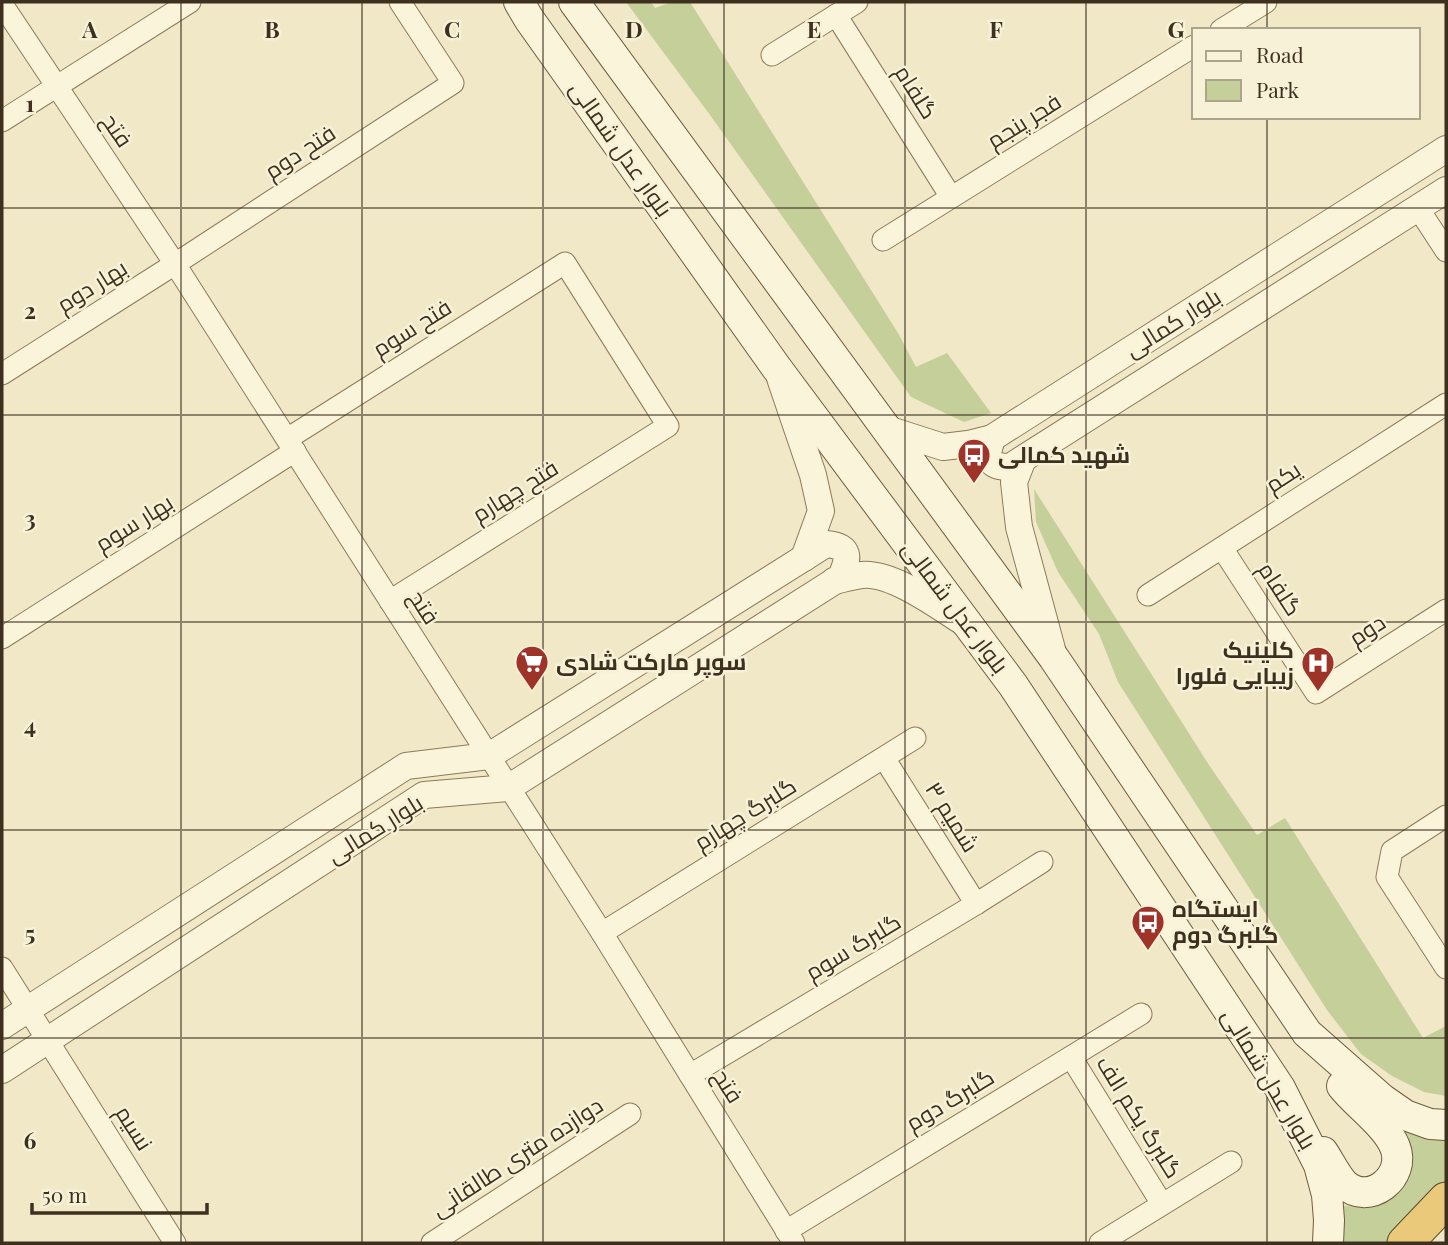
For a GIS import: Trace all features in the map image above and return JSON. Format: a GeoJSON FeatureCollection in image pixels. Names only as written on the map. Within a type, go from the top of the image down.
{"type":"FeatureCollection","features":[{"type":"Feature","properties":{"kind":"highway"},"geometry":{"type":"LineString","coordinates":[[1405,1243],[1446,1200]]}},
{"type":"Feature","properties":{"kind":"main road","name":"بلوار عدل شمالی"},"geometry":{"type":"LineString","coordinates":[[519,2],[776,367],[1013,685],[1280,1088],[1319,1165],[1327,1195],[1328,1243]]}},
{"type":"Feature","properties":{"kind":"main road","name":"بلوار عدل شمالی"},"geometry":{"type":"LineString","coordinates":[[574,2],[1054,658],[1307,1032],[1372,1090],[1405,1115],[1430,1124],[1446,1125]]}},
{"type":"Feature","properties":{"kind":"main road"},"geometry":{"type":"LineString","coordinates":[[1280,1088],[1344,1184],[1368,1192],[1385,1185],[1394,1174],[1398,1163],[1396,1148],[1388,1135],[1350,1096],[1326,1065],[1307,1032]]}},
{"type":"Feature","properties":{"kind":"street"},"geometry":{"type":"LineString","coordinates":[[2,121],[190,2]]}},
{"type":"Feature","properties":{"kind":"street","name":"فتح دوم"},"geometry":{"type":"LineString","coordinates":[[175,264],[453,83],[400,2]]}},
{"type":"Feature","properties":{"kind":"street"},"geometry":{"type":"LineString","coordinates":[[772,55],[857,2]]}},
{"type":"Feature","properties":{"kind":"street"},"geometry":{"type":"LineString","coordinates":[[1224,28],[1266,2]]}},
{"type":"Feature","properties":{"kind":"street","name":"فتح"},"geometry":{"type":"LineString","coordinates":[[2,5],[175,264],[291,445],[602,933],[790,1237]]}},
{"type":"Feature","properties":{"kind":"street","name":"گلفام"},"geometry":{"type":"LineString","coordinates":[[836,15],[951,197]]}},
{"type":"Feature","properties":{"kind":"street","name":"فجر پنجم"},"geometry":{"type":"LineString","coordinates":[[883,240],[1192,47]]}},
{"type":"Feature","properties":{"kind":"street","name":"بلوار کمالی"},"geometry":{"type":"LineString","coordinates":[[887,429],[943,447],[992,438],[1446,149]]}},
{"type":"Feature","properties":{"kind":"street","name":"بلوار کمالی"},"geometry":{"type":"LineString","coordinates":[[1017,463],[1446,190]]}},
{"type":"Feature","properties":{"kind":"street"},"geometry":{"type":"LineString","coordinates":[[1418,208],[1446,251]]}},
{"type":"Feature","properties":{"kind":"street","name":"فتح سوم"},"geometry":{"type":"LineString","coordinates":[[291,445],[565,263],[668,426]]}},
{"type":"Feature","properties":{"kind":"street","name":"بهار دوم"},"geometry":{"type":"LineString","coordinates":[[2,374],[175,264]]}},
{"type":"Feature","properties":{"kind":"street"},"geometry":{"type":"LineString","coordinates":[[776,367],[813,475],[821,511],[804,558]]}},
{"type":"Feature","properties":{"kind":"street","name":"یکم"},"geometry":{"type":"LineString","coordinates":[[1148,595],[1446,404]]}},
{"type":"Feature","properties":{"kind":"street","name":"فتح چهارم"},"geometry":{"type":"LineString","coordinates":[[390,601],[668,426]]}},
{"type":"Feature","properties":{"kind":"street"},"geometry":{"type":"LineString","coordinates":[[992,438],[987,456],[992,463],[998,467],[1017,463],[1014,482],[1019,527],[1054,658]]}},
{"type":"Feature","properties":{"kind":"street","name":"بهار سوم"},"geometry":{"type":"LineString","coordinates":[[2,638],[291,445]]}},
{"type":"Feature","properties":{"kind":"street","name":"بلوار کمالی"},"geometry":{"type":"LineString","coordinates":[[2,1026],[406,766],[489,757],[826,544],[837,545],[847,556],[847,563],[837,579]]}},
{"type":"Feature","properties":{"kind":"street","name":"گلفام"},"geometry":{"type":"LineString","coordinates":[[1222,548],[1316,694]]}},
{"type":"Feature","properties":{"kind":"street","name":"بلوار کمالی"},"geometry":{"type":"LineString","coordinates":[[2,1070],[424,795],[508,788],[837,579],[864,575],[890,580],[970,626]]}},
{"type":"Feature","properties":{"kind":"street","name":"دوم"},"geometry":{"type":"LineString","coordinates":[[1316,694],[1446,610]]}},
{"type":"Feature","properties":{"kind":"street","name":"گلبرگ چهارم"},"geometry":{"type":"LineString","coordinates":[[602,933],[915,738]]}},
{"type":"Feature","properties":{"kind":"street","name":"شمیم ۳"},"geometry":{"type":"LineString","coordinates":[[884,758],[976,904]]}},
{"type":"Feature","properties":{"kind":"street"},"geometry":{"type":"LineString","coordinates":[[1446,816],[1392,851],[1387,877],[1446,968]]}},
{"type":"Feature","properties":{"kind":"street","name":"گلبرگ سوم"},"geometry":{"type":"LineString","coordinates":[[690,1074],[1042,862]]}},
{"type":"Feature","properties":{"kind":"street","name":"نسیم"},"geometry":{"type":"LineString","coordinates":[[2,968],[175,1243]]}},
{"type":"Feature","properties":{"kind":"street","name":"گلبرگ دوم"},"geometry":{"type":"LineString","coordinates":[[790,1237],[1141,1014]]}},
{"type":"Feature","properties":{"kind":"street","name":"گلبرگ یکم الف"},"geometry":{"type":"LineString","coordinates":[[1071,1057],[1162,1204]]}},
{"type":"Feature","properties":{"kind":"street","name":"دوازده متری طالقانی"},"geometry":{"type":"LineString","coordinates":[[432,1243],[630,1114]]}},
{"type":"Feature","properties":{"kind":"street"},"geometry":{"type":"LineString","coordinates":[[1100,1243],[1231,1162]]}},
{"type":"Feature","properties":{"kind":"green space"},"geometry":{"type":"Polygon","coordinates":[[[626,2],[651,2],[655,8],[672,2],[690,2],[898,333],[916,367],[947,353],[991,413],[964,422],[911,397],[626,2]]]}},
{"type":"Feature","properties":{"kind":"green space"},"geometry":{"type":"Polygon","coordinates":[[[1034,489],[1209,765],[1257,835],[1285,818],[1423,1038],[1446,1028],[1446,1096],[1424,1092],[1392,1076],[1361,1054],[1327,1010],[1118,682],[1099,634],[1058,572],[1036,522],[1034,489]]]}},
{"type":"Feature","properties":{"kind":"green space"},"geometry":{"type":"Polygon","coordinates":[[[1401,1125],[1446,1138],[1446,1193],[1398,1243],[1338,1243],[1339,1205],[1371,1204],[1407,1178],[1412,1158],[1401,1125]]]}},
{"type":"Feature","properties":{"kind":"place","name":"شهید کمالی"},"geometry":{"type":"Point","coordinates":[974,485]}},
{"type":"Feature","properties":{"kind":"place","name":"سوپر مارکت شادی"},"geometry":{"type":"Point","coordinates":[532,692]}},
{"type":"Feature","properties":{"kind":"place","name":"کلینیک زیبایی فلورا"},"geometry":{"type":"Point","coordinates":[1318,693]}},
{"type":"Feature","properties":{"kind":"place","name":"ایستگاه گلبرگ دوم"},"geometry":{"type":"Point","coordinates":[1148,952]}}]}
